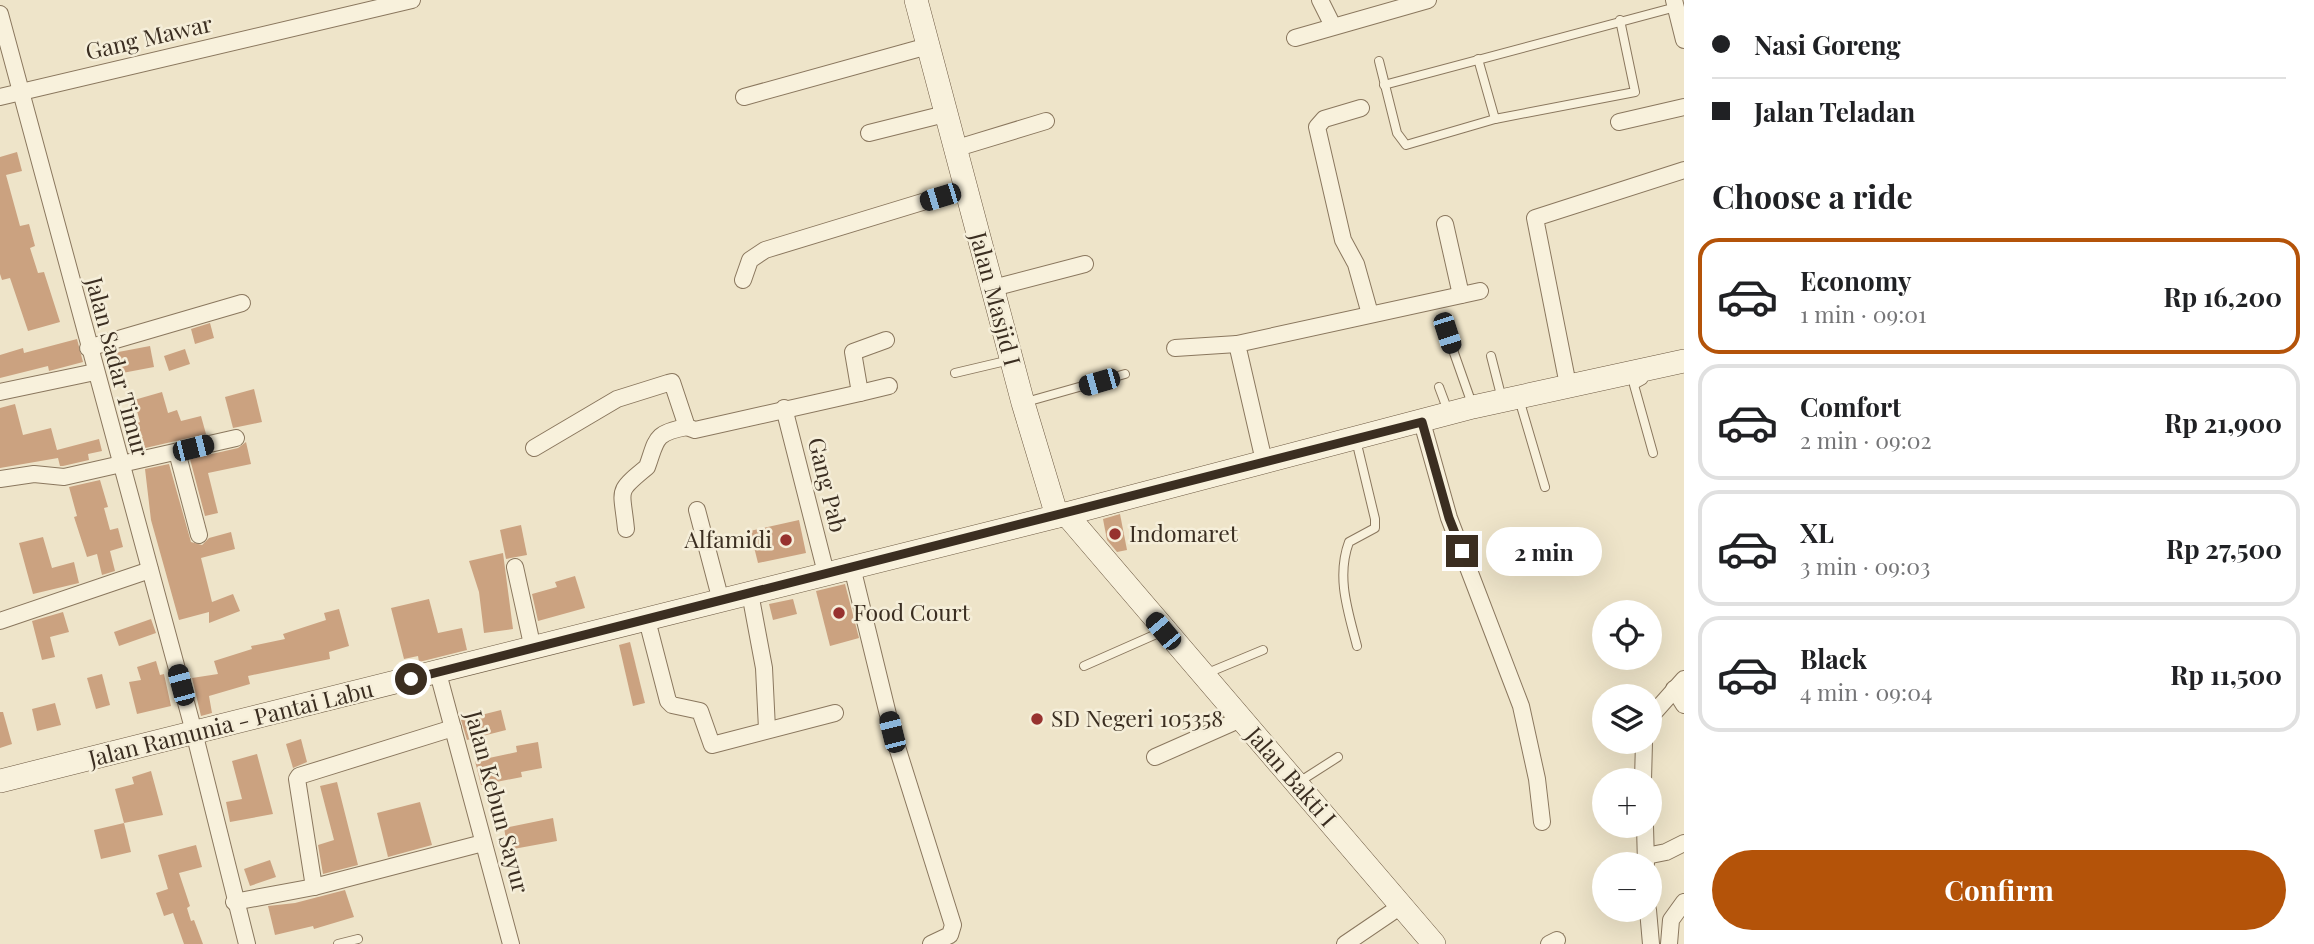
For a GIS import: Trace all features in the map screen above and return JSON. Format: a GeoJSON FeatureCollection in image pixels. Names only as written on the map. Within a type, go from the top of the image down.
{"type":"FeatureCollection","features":[{"type":"Feature","properties":{"kind":"main road","name":"Jalan Masjid I"},"geometry":{"type":"LineString","coordinates":[[916,0],[1023,403],[1062,515]]}},
{"type":"Feature","properties":{"kind":"main road","name":"Jalan Ramunia - Pantai Labu"},"geometry":{"type":"LineString","coordinates":[[0,781],[1062,515],[1264,461],[1356,440],[1473,407],[1684,361]]}},
{"type":"Feature","properties":{"kind":"main road","name":"Jalan Bakti I"},"geometry":{"type":"LineString","coordinates":[[1062,515],[1434,944]]}},
{"type":"Feature","properties":{"kind":"street","name":"Gang Mawar"},"geometry":{"type":"LineString","coordinates":[[0,97],[412,0]]}},
{"type":"Feature","properties":{"kind":"street"},"geometry":{"type":"LineString","coordinates":[[1320,0],[1334,26]]}},
{"type":"Feature","properties":{"kind":"street"},"geometry":{"type":"LineString","coordinates":[[1294,38],[1428,0]]}},
{"type":"Feature","properties":{"kind":"street"},"geometry":{"type":"LineString","coordinates":[[1675,4],[1684,40]]}},
{"type":"Feature","properties":{"kind":"street","name":"Jalan Sadar Timur"},"geometry":{"type":"LineString","coordinates":[[0,14],[88,348],[194,732],[234,902],[247,944]]}},
{"type":"Feature","properties":{"kind":"street"},"geometry":{"type":"LineString","coordinates":[[744,97],[928,46]]}},
{"type":"Feature","properties":{"kind":"street"},"geometry":{"type":"LineString","coordinates":[[1619,122],[1684,107]]}},
{"type":"Feature","properties":{"kind":"street"},"geometry":{"type":"LineString","coordinates":[[1361,108],[1324,119],[1317,127],[1317,136],[1343,240],[1356,264],[1370,314]]}},
{"type":"Feature","properties":{"kind":"street"},"geometry":{"type":"LineString","coordinates":[[869,133],[945,114]]}},
{"type":"Feature","properties":{"kind":"street"},"geometry":{"type":"LineString","coordinates":[[954,149],[1046,121]]}},
{"type":"Feature","properties":{"kind":"street"},"geometry":{"type":"LineString","coordinates":[[1568,386],[1535,218],[1684,170]]}},
{"type":"Feature","properties":{"kind":"street"},"geometry":{"type":"LineString","coordinates":[[743,280],[750,260],[765,250],[965,189]]}},
{"type":"Feature","properties":{"kind":"street"},"geometry":{"type":"LineString","coordinates":[[1444,225],[1461,295]]}},
{"type":"Feature","properties":{"kind":"street"},"geometry":{"type":"LineString","coordinates":[[993,288],[1085,264]]}},
{"type":"Feature","properties":{"kind":"street"},"geometry":{"type":"LineString","coordinates":[[1175,348],[1237,345],[1480,291]]}},
{"type":"Feature","properties":{"kind":"street"},"geometry":{"type":"LineString","coordinates":[[88,348],[242,303]]}},
{"type":"Feature","properties":{"kind":"street"},"geometry":{"type":"LineString","coordinates":[[860,393],[852,354],[858,349],[886,341]]}},
{"type":"Feature","properties":{"kind":"street"},"geometry":{"type":"LineString","coordinates":[[1237,345],[1264,461]]}},
{"type":"Feature","properties":{"kind":"street"},"geometry":{"type":"LineString","coordinates":[[0,392],[95,372]]}},
{"type":"Feature","properties":{"kind":"street"},"geometry":{"type":"LineString","coordinates":[[534,447],[617,400],[672,382],[687,427]]}},
{"type":"Feature","properties":{"kind":"street"},"geometry":{"type":"LineString","coordinates":[[626,529],[623,494],[626,483],[648,467],[652,447],[657,438],[687,427],[695,430],[889,386]]}},
{"type":"Feature","properties":{"kind":"street","name":"Gang Pab"},"geometry":{"type":"LineString","coordinates":[[784,408],[826,573]]}},
{"type":"Feature","properties":{"kind":"street"},"geometry":{"type":"LineString","coordinates":[[1422,422],[1449,518],[1521,706],[1537,779],[1542,822]]}},
{"type":"Feature","properties":{"kind":"street"},"geometry":{"type":"LineString","coordinates":[[0,479],[34,474],[64,477],[236,438]]}},
{"type":"Feature","properties":{"kind":"street"},"geometry":{"type":"LineString","coordinates":[[177,452],[199,536]]}},
{"type":"Feature","properties":{"kind":"street"},"geometry":{"type":"LineString","coordinates":[[697,510],[721,601]]}},
{"type":"Feature","properties":{"kind":"street"},"geometry":{"type":"LineString","coordinates":[[515,567],[533,649]]}},
{"type":"Feature","properties":{"kind":"street"},"geometry":{"type":"LineString","coordinates":[[852,567],[892,732],[953,925],[950,935],[931,944]]}},
{"type":"Feature","properties":{"kind":"street"},"geometry":{"type":"LineString","coordinates":[[0,621],[150,570]]}},
{"type":"Feature","properties":{"kind":"street"},"geometry":{"type":"LineString","coordinates":[[750,593],[764,668],[768,729]]}},
{"type":"Feature","properties":{"kind":"street"},"geometry":{"type":"LineString","coordinates":[[647,620],[668,701],[672,705],[700,711],[712,745],[835,713]]}},
{"type":"Feature","properties":{"kind":"street","name":"Jalan Kebun Sayur"},"geometry":{"type":"LineString","coordinates":[[438,673],[511,944]]}},
{"type":"Feature","properties":{"kind":"street"},"geometry":{"type":"LineString","coordinates":[[1679,684],[1684,705]]}},
{"type":"Feature","properties":{"kind":"street"},"geometry":{"type":"LineString","coordinates":[[1662,706],[1679,684]]}},
{"type":"Feature","properties":{"kind":"street"},"geometry":{"type":"LineString","coordinates":[[1155,757],[1241,719]]}},
{"type":"Feature","properties":{"kind":"street"},"geometry":{"type":"LineString","coordinates":[[314,887],[297,779],[299,776],[453,728]]}},
{"type":"Feature","properties":{"kind":"street"},"geometry":{"type":"LineString","coordinates":[[234,902],[314,887],[483,843]]}},
{"type":"Feature","properties":{"kind":"street"},"geometry":{"type":"LineString","coordinates":[[1662,852],[1684,843]]}},
{"type":"Feature","properties":{"kind":"street"},"geometry":{"type":"LineString","coordinates":[[1669,944],[1671,920],[1684,902]]}},
{"type":"Feature","properties":{"kind":"street"},"geometry":{"type":"LineString","coordinates":[[1345,944],[1401,906]]}},
{"type":"Feature","properties":{"kind":"street"},"geometry":{"type":"LineString","coordinates":[[1649,922],[1651,944]]}},
{"type":"Feature","properties":{"kind":"lane"},"geometry":{"type":"LineString","coordinates":[[1384,85],[1675,4]]}},
{"type":"Feature","properties":{"kind":"lane"},"geometry":{"type":"LineString","coordinates":[[1379,61],[1397,133],[1406,145],[1495,119],[1635,92],[1620,20]]}},
{"type":"Feature","properties":{"kind":"lane"},"geometry":{"type":"LineString","coordinates":[[1478,59],[1495,119]]}},
{"type":"Feature","properties":{"kind":"lane"},"geometry":{"type":"LineString","coordinates":[[1447,333],[1473,407]]}},
{"type":"Feature","properties":{"kind":"lane"},"geometry":{"type":"LineString","coordinates":[[1491,356],[1545,487]]}},
{"type":"Feature","properties":{"kind":"lane"},"geometry":{"type":"LineString","coordinates":[[956,373],[1013,360]]}},
{"type":"Feature","properties":{"kind":"lane"},"geometry":{"type":"LineString","coordinates":[[1653,453],[1634,385],[1637,381],[1684,371]]}},
{"type":"Feature","properties":{"kind":"lane"},"geometry":{"type":"LineString","coordinates":[[1023,403],[1125,374]]}},
{"type":"Feature","properties":{"kind":"lane"},"geometry":{"type":"LineString","coordinates":[[1439,387],[1450,414]]}},
{"type":"Feature","properties":{"kind":"lane"},"geometry":{"type":"LineString","coordinates":[[1356,440],[1375,519],[1375,528],[1349,542],[1344,555],[1342,589],[1357,646]]}},
{"type":"Feature","properties":{"kind":"lane"},"geometry":{"type":"LineString","coordinates":[[1084,666],[1163,631]]}},
{"type":"Feature","properties":{"kind":"lane"},"geometry":{"type":"LineString","coordinates":[[1202,675],[1263,650]]}},
{"type":"Feature","properties":{"kind":"lane"},"geometry":{"type":"LineString","coordinates":[[1297,784],[1338,758]]}},
{"type":"Feature","properties":{"kind":"lane"},"geometry":{"type":"LineString","coordinates":[[338,944],[358,939]]}},
{"type":"Feature","properties":{"kind":"building"},"geometry":{"type":"Polygon","coordinates":[[[17,152],[22,171],[6,175],[20,226],[29,224],[35,246],[30,248],[38,273],[44,272],[60,322],[28,331],[10,278],[2,280],[0,274],[0,157],[17,152]]]}},
{"type":"Feature","properties":{"kind":"building"},"geometry":{"type":"Polygon","coordinates":[[[210,323],[214,338],[195,344],[191,329],[210,323]]]}},
{"type":"Feature","properties":{"kind":"building"},"geometry":{"type":"Polygon","coordinates":[[[77,339],[83,362],[49,371],[48,366],[0,378],[0,355],[23,348],[24,353],[77,339]]]}},
{"type":"Feature","properties":{"kind":"building"},"geometry":{"type":"Polygon","coordinates":[[[150,346],[154,367],[117,374],[113,353],[150,346]]]}},
{"type":"Feature","properties":{"kind":"building"},"geometry":{"type":"Polygon","coordinates":[[[185,349],[190,364],[169,371],[164,356],[185,349]]]}},
{"type":"Feature","properties":{"kind":"building"},"geometry":{"type":"Polygon","coordinates":[[[254,389],[262,422],[233,428],[225,397],[254,389]]]}},
{"type":"Feature","properties":{"kind":"building"},"geometry":{"type":"Polygon","coordinates":[[[162,392],[168,413],[177,410],[181,421],[201,416],[206,434],[141,449],[133,424],[140,422],[134,400],[162,392]]]}},
{"type":"Feature","properties":{"kind":"building"},"geometry":{"type":"Polygon","coordinates":[[[15,404],[23,435],[51,428],[57,450],[99,439],[102,451],[88,454],[89,460],[63,466],[60,466],[58,458],[0,468],[0,408],[15,404]]]}},
{"type":"Feature","properties":{"kind":"building"},"geometry":{"type":"Polygon","coordinates":[[[246,442],[251,464],[208,473],[218,513],[205,516],[190,459],[238,448],[246,442]]]}},
{"type":"Feature","properties":{"kind":"building"},"geometry":{"type":"Polygon","coordinates":[[[169,464],[191,542],[202,545],[209,538],[231,532],[235,549],[201,558],[212,602],[233,594],[240,611],[209,623],[209,612],[179,620],[151,520],[145,469],[169,464]]]}},
{"type":"Feature","properties":{"kind":"building"},"geometry":{"type":"Polygon","coordinates":[[[100,480],[108,507],[104,508],[110,530],[118,528],[123,547],[110,551],[115,571],[102,575],[97,554],[87,557],[74,517],[77,516],[69,487],[100,480]]]}},
{"type":"Feature","properties":{"kind":"building","name":"Indomaret"},"geometry":{"type":"Polygon","coordinates":[[[1120,514],[1127,550],[1117,552],[1107,540],[1103,519],[1120,514]]]}},
{"type":"Feature","properties":{"kind":"building","name":"Alfamidi"},"geometry":{"type":"Polygon","coordinates":[[[799,520],[806,553],[758,563],[750,531],[799,520]]]}},
{"type":"Feature","properties":{"kind":"building"},"geometry":{"type":"Polygon","coordinates":[[[521,525],[527,555],[506,559],[500,530],[521,525]]]}},
{"type":"Feature","properties":{"kind":"building"},"geometry":{"type":"Polygon","coordinates":[[[43,537],[52,568],[74,562],[79,583],[33,594],[19,543],[43,537]]]}},
{"type":"Feature","properties":{"kind":"building"},"geometry":{"type":"Polygon","coordinates":[[[503,553],[513,629],[484,633],[479,592],[469,561],[503,553]]]}},
{"type":"Feature","properties":{"kind":"building"},"geometry":{"type":"Polygon","coordinates":[[[575,576],[585,608],[538,621],[532,594],[557,587],[555,582],[575,576]]]}},
{"type":"Feature","properties":{"kind":"building","name":"Food Court"},"geometry":{"type":"Polygon","coordinates":[[[845,584],[859,638],[830,646],[816,591],[845,584]]]}},
{"type":"Feature","properties":{"kind":"building"},"geometry":{"type":"Polygon","coordinates":[[[429,599],[438,633],[462,628],[467,650],[419,662],[418,656],[404,659],[391,608],[429,599]]]}},
{"type":"Feature","properties":{"kind":"building"},"geometry":{"type":"Polygon","coordinates":[[[793,599],[797,614],[773,620],[769,604],[793,599]]]}},
{"type":"Feature","properties":{"kind":"building"},"geometry":{"type":"Polygon","coordinates":[[[339,609],[349,646],[329,652],[330,659],[248,676],[250,684],[209,696],[212,713],[201,716],[192,678],[218,674],[214,661],[252,649],[251,646],[285,639],[283,634],[326,620],[324,613],[339,609]]]}},
{"type":"Feature","properties":{"kind":"building"},"geometry":{"type":"Polygon","coordinates":[[[63,612],[69,632],[50,637],[55,657],[42,660],[32,621],[63,612]]]}},
{"type":"Feature","properties":{"kind":"building"},"geometry":{"type":"Polygon","coordinates":[[[151,619],[156,633],[119,646],[114,632],[151,619]]]}},
{"type":"Feature","properties":{"kind":"building"},"geometry":{"type":"Polygon","coordinates":[[[630,642],[645,703],[633,706],[619,645],[630,642]]]}},
{"type":"Feature","properties":{"kind":"building"},"geometry":{"type":"Polygon","coordinates":[[[156,661],[160,675],[164,674],[171,706],[137,714],[129,682],[141,680],[137,667],[156,661]]]}},
{"type":"Feature","properties":{"kind":"building"},"geometry":{"type":"Polygon","coordinates":[[[102,674],[110,705],[96,709],[87,678],[102,674]]]}},
{"type":"Feature","properties":{"kind":"building"},"geometry":{"type":"Polygon","coordinates":[[[55,703],[61,725],[37,731],[32,709],[55,703]]]}},
{"type":"Feature","properties":{"kind":"building"},"geometry":{"type":"Polygon","coordinates":[[[501,710],[506,730],[467,740],[461,720],[501,710]]]}},
{"type":"Feature","properties":{"kind":"building"},"geometry":{"type":"Polygon","coordinates":[[[0,712],[3,712],[12,744],[0,748],[0,712]]]}},
{"type":"Feature","properties":{"kind":"building"},"geometry":{"type":"Polygon","coordinates":[[[301,739],[307,762],[293,768],[286,744],[301,739]]]}},
{"type":"Feature","properties":{"kind":"building"},"geometry":{"type":"Polygon","coordinates":[[[538,742],[542,768],[521,772],[522,777],[481,785],[475,761],[517,752],[516,746],[538,742]]]}},
{"type":"Feature","properties":{"kind":"building"},"geometry":{"type":"Polygon","coordinates":[[[257,754],[273,814],[230,822],[226,802],[242,799],[232,761],[257,754]]]}},
{"type":"Feature","properties":{"kind":"building"},"geometry":{"type":"Polygon","coordinates":[[[151,771],[163,815],[124,823],[115,789],[134,784],[132,777],[151,771]]]}},
{"type":"Feature","properties":{"kind":"building"},"geometry":{"type":"Polygon","coordinates":[[[337,782],[358,865],[323,874],[318,845],[334,840],[320,786],[337,782]]]}},
{"type":"Feature","properties":{"kind":"building"},"geometry":{"type":"Polygon","coordinates":[[[420,802],[432,845],[388,857],[377,813],[420,802]]]}},
{"type":"Feature","properties":{"kind":"building"},"geometry":{"type":"Polygon","coordinates":[[[553,818],[557,841],[508,850],[504,828],[553,818]]]}},
{"type":"Feature","properties":{"kind":"building"},"geometry":{"type":"Polygon","coordinates":[[[124,823],[131,852],[101,859],[94,830],[124,823]]]}},
{"type":"Feature","properties":{"kind":"building"},"geometry":{"type":"Polygon","coordinates":[[[196,845],[202,867],[179,873],[190,906],[187,908],[191,921],[194,920],[203,944],[184,944],[173,913],[164,916],[156,893],[168,889],[158,855],[196,845]]]}},
{"type":"Feature","properties":{"kind":"building"},"geometry":{"type":"Polygon","coordinates":[[[270,860],[276,877],[250,886],[244,869],[270,860]]]}},
{"type":"Feature","properties":{"kind":"building"},"geometry":{"type":"Polygon","coordinates":[[[345,890],[354,917],[314,929],[313,926],[275,935],[268,906],[295,903],[345,890]]]}},
{"type":"Feature","properties":{"kind":"place","name":"Indomaret"},"geometry":{"type":"Point","coordinates":[1115,534]}},
{"type":"Feature","properties":{"kind":"place","name":"Alfamidi"},"geometry":{"type":"Point","coordinates":[786,540]}},
{"type":"Feature","properties":{"kind":"place","name":"Food Court"},"geometry":{"type":"Point","coordinates":[839,613]}},
{"type":"Feature","properties":{"kind":"place","name":"SD Negeri 105358"},"geometry":{"type":"Point","coordinates":[1037,719]}},
{"type":"Feature","properties":{"kind":"route"},"geometry":{"type":"LineString","coordinates":[[411,679],[1422,422],[1449,518],[1462,551]]}}]}
